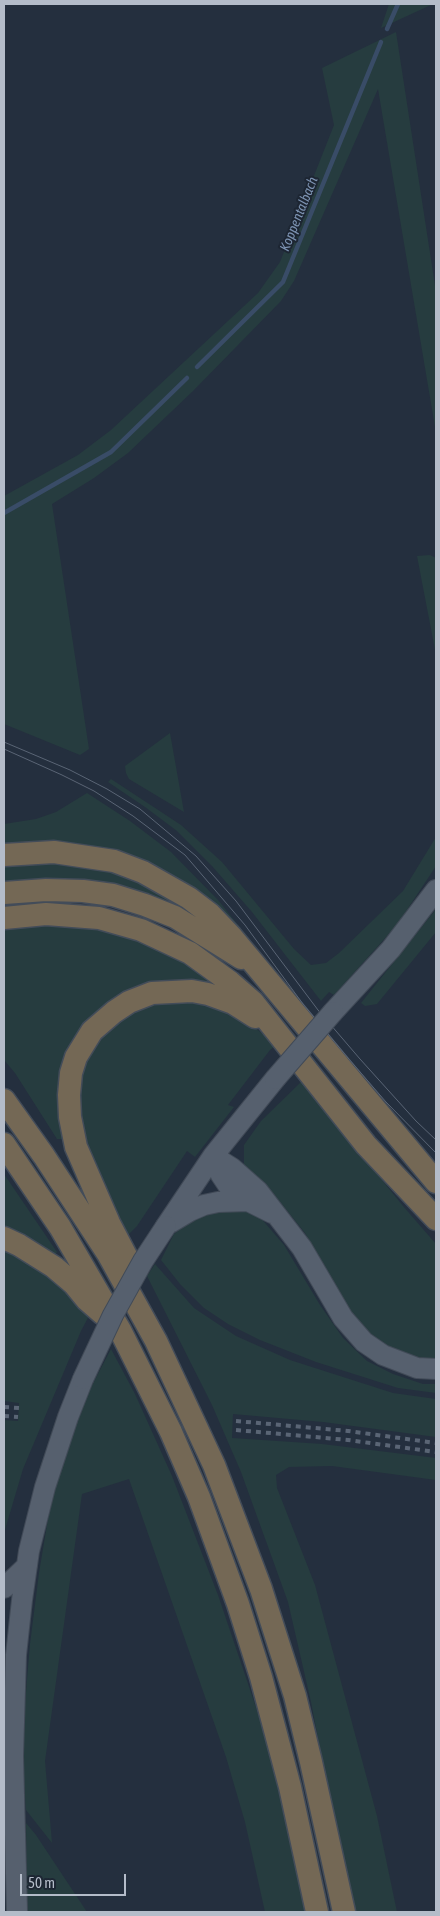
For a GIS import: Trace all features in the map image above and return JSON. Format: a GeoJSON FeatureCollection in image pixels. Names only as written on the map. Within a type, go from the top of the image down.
{"type":"FeatureCollection","features":[{"type":"Feature","properties":{"kind":"highway"},"geometry":{"type":"LineString","coordinates":[[4,855],[54,852],[114,861],[143,872],[189,898],[210,914],[232,936],[256,968],[436,1182]]}},
{"type":"Feature","properties":{"kind":"highway"},"geometry":{"type":"LineString","coordinates":[[4,893],[46,890],[83,891],[113,895],[137,902],[175,917],[256,968]]}},
{"type":"Feature","properties":{"kind":"highway"},"geometry":{"type":"LineString","coordinates":[[4,918],[67,914],[110,920],[150,934],[190,953],[230,982],[252,1002],[366,1144],[436,1219]]}},
{"type":"Feature","properties":{"kind":"highway"},"geometry":{"type":"LineString","coordinates":[[156,1341],[145,1292],[109,1223],[76,1147],[70,1117],[69,1094],[71,1073],[76,1057],[92,1031],[114,1012],[129,1002],[152,993],[192,991],[208,994],[233,1004],[258,1019],[280,1037]]}},
{"type":"Feature","properties":{"kind":"highway"},"geometry":{"type":"LineString","coordinates":[[4,1100],[50,1164],[108,1254],[156,1341],[214,1465],[266,1604],[295,1696],[344,1912]]}},
{"type":"Feature","properties":{"kind":"highway"},"geometry":{"type":"LineString","coordinates":[[4,1144],[60,1228],[120,1330],[184,1462],[213,1533],[238,1604],[281,1749],[317,1912]]}},
{"type":"Feature","properties":{"kind":"highway"},"geometry":{"type":"LineString","coordinates":[[4,1238],[20,1244],[54,1267],[74,1284],[87,1300],[120,1330]]}},
{"type":"Feature","properties":{"kind":"main road"},"geometry":{"type":"LineString","coordinates":[[17,1912],[9,1622],[27,1566],[45,1487],[68,1417],[83,1379],[113,1315],[143,1261],[213,1156],[275,1079],[391,949],[436,890]]}},
{"type":"Feature","properties":{"kind":"main road"},"geometry":{"type":"LineString","coordinates":[[213,1156],[221,1175],[229,1187],[248,1201],[276,1214]]}},
{"type":"Feature","properties":{"kind":"main road"},"geometry":{"type":"LineString","coordinates":[[213,1156],[232,1168],[258,1191],[302,1248],[343,1318],[364,1342],[383,1355],[418,1368],[436,1369]]}},
{"type":"Feature","properties":{"kind":"main road"},"geometry":{"type":"LineString","coordinates":[[166,1226],[190,1211],[204,1205],[218,1202],[248,1201]]}},
{"type":"Feature","properties":{"kind":"main road"},"geometry":{"type":"LineString","coordinates":[[4,1588],[27,1566]]}},
{"type":"Feature","properties":{"kind":"green space"},"geometry":{"type":"Polygon","coordinates":[[[389,4],[433,4],[381,28],[389,4]]]}},
{"type":"Feature","properties":{"kind":"green space"},"geometry":{"type":"Polygon","coordinates":[[[396,32],[436,292],[436,433],[378,89],[294,281],[281,301],[193,391],[128,453],[94,478],[52,504],[89,749],[80,755],[4,724],[4,496],[78,455],[111,430],[258,293],[280,262],[334,125],[322,68],[396,32]]]}},
{"type":"Feature","properties":{"kind":"green space"},"geometry":{"type":"Polygon","coordinates":[[[430,555],[436,558],[436,655],[417,556],[430,555]]]}},
{"type":"Feature","properties":{"kind":"green space"},"geometry":{"type":"Polygon","coordinates":[[[170,733],[184,812],[129,779],[126,773],[125,766],[170,733]]]}},
{"type":"Feature","properties":{"kind":"green space"},"geometry":{"type":"Polygon","coordinates":[[[111,779],[181,825],[222,862],[294,949],[311,965],[326,963],[339,953],[403,891],[436,837],[436,866],[397,925],[334,995],[329,992],[321,1001],[252,912],[212,866],[177,831],[108,782],[111,779]]]}},
{"type":"Feature","properties":{"kind":"green space"},"geometry":{"type":"Polygon","coordinates":[[[87,793],[130,821],[171,852],[218,900],[259,951],[257,953],[147,864],[89,845],[65,842],[31,842],[4,845],[4,824],[36,819],[56,812],[87,793]]]}},
{"type":"Feature","properties":{"kind":"green space"},"geometry":{"type":"Polygon","coordinates":[[[38,862],[78,864],[139,878],[204,917],[4,886],[4,865],[38,862]]]}},
{"type":"Feature","properties":{"kind":"green space"},"geometry":{"type":"Polygon","coordinates":[[[436,909],[436,932],[377,1004],[365,1006],[361,1003],[436,909]]]}},
{"type":"Feature","properties":{"kind":"green space"},"geometry":{"type":"Polygon","coordinates":[[[96,924],[183,956],[229,991],[184,983],[92,1021],[66,1139],[57,1139],[15,1073],[4,1060],[4,926],[96,924]]]}},
{"type":"Feature","properties":{"kind":"green space"},"geometry":{"type":"Polygon","coordinates":[[[194,996],[230,1007],[276,1045],[270,1050],[228,1105],[234,1107],[195,1157],[187,1151],[137,1226],[124,1239],[88,1164],[75,1085],[96,1036],[153,1000],[194,996]]]}},
{"type":"Feature","properties":{"kind":"green space"},"geometry":{"type":"Polygon","coordinates":[[[302,1081],[436,1244],[436,1360],[416,1359],[391,1350],[373,1338],[354,1319],[305,1233],[273,1193],[244,1166],[244,1145],[261,1121],[302,1081]]]}},
{"type":"Feature","properties":{"kind":"green space"},"geometry":{"type":"Polygon","coordinates":[[[4,1174],[57,1252],[55,1255],[4,1229],[4,1174]]]}},
{"type":"Feature","properties":{"kind":"green space"},"geometry":{"type":"Polygon","coordinates":[[[223,1210],[241,1210],[259,1216],[284,1245],[320,1305],[343,1338],[367,1361],[393,1374],[423,1384],[436,1384],[436,1393],[398,1388],[316,1362],[260,1340],[228,1324],[204,1308],[180,1284],[161,1260],[174,1234],[198,1215],[223,1210]]]}},
{"type":"Feature","properties":{"kind":"green space"},"geometry":{"type":"Polygon","coordinates":[[[4,1243],[45,1265],[90,1314],[81,1331],[23,1469],[4,1533],[4,1420],[18,1421],[19,1403],[4,1401],[4,1243]]]}},
{"type":"Feature","properties":{"kind":"green space"},"geometry":{"type":"Polygon","coordinates":[[[155,1264],[194,1308],[236,1336],[290,1360],[393,1393],[436,1399],[436,1437],[323,1422],[233,1414],[232,1438],[322,1444],[436,1458],[436,1480],[332,1466],[289,1467],[276,1475],[277,1488],[315,1585],[377,1816],[397,1912],[356,1912],[288,1602],[241,1472],[212,1405],[147,1276],[155,1264]]]}},
{"type":"Feature","properties":{"kind":"green space"},"geometry":{"type":"Polygon","coordinates":[[[111,1349],[135,1394],[172,1476],[218,1595],[263,1728],[292,1844],[306,1912],[265,1912],[245,1822],[226,1757],[129,1479],[82,1494],[45,1761],[52,1843],[26,1810],[21,1751],[30,1644],[52,1495],[81,1406],[111,1349]]]}},
{"type":"Feature","properties":{"kind":"green space"},"geometry":{"type":"Polygon","coordinates":[[[26,1823],[36,1835],[87,1912],[27,1912],[26,1823]]]}},
{"type":"Feature","properties":{"kind":"waterway","name":"Koppentalbach"},"geometry":{"type":"LineString","coordinates":[[387,29],[398,4]]}},
{"type":"Feature","properties":{"kind":"waterway","name":"Koppentalbach"},"geometry":{"type":"LineString","coordinates":[[197,367],[283,282],[381,42]]}},
{"type":"Feature","properties":{"kind":"waterway","name":"Koppentalbach"},"geometry":{"type":"LineString","coordinates":[[4,513],[111,452],[187,378]]}},
{"type":"Feature","properties":{"kind":"tram line"},"geometry":{"type":"LineString","coordinates":[[4,742],[70,770],[107,789],[140,809],[196,856],[236,901],[318,1010],[416,1121],[436,1140]]}},
{"type":"Feature","properties":{"kind":"tram line"},"geometry":{"type":"LineString","coordinates":[[4,749],[94,791],[133,816],[185,855],[245,925],[303,1004],[348,1058],[386,1102],[436,1153]]}},
{"type":"Feature","properties":{"kind":"railway"},"geometry":{"type":"LineString","coordinates":[[4,1407],[19,1408]]}},
{"type":"Feature","properties":{"kind":"railway"},"geometry":{"type":"LineString","coordinates":[[4,1416],[18,1417]]}},
{"type":"Feature","properties":{"kind":"railway"},"geometry":{"type":"LineString","coordinates":[[236,1421],[348,1431],[436,1443]]}},
{"type":"Feature","properties":{"kind":"railway"},"geometry":{"type":"LineString","coordinates":[[236,1430],[348,1440],[436,1452]]}}]}
